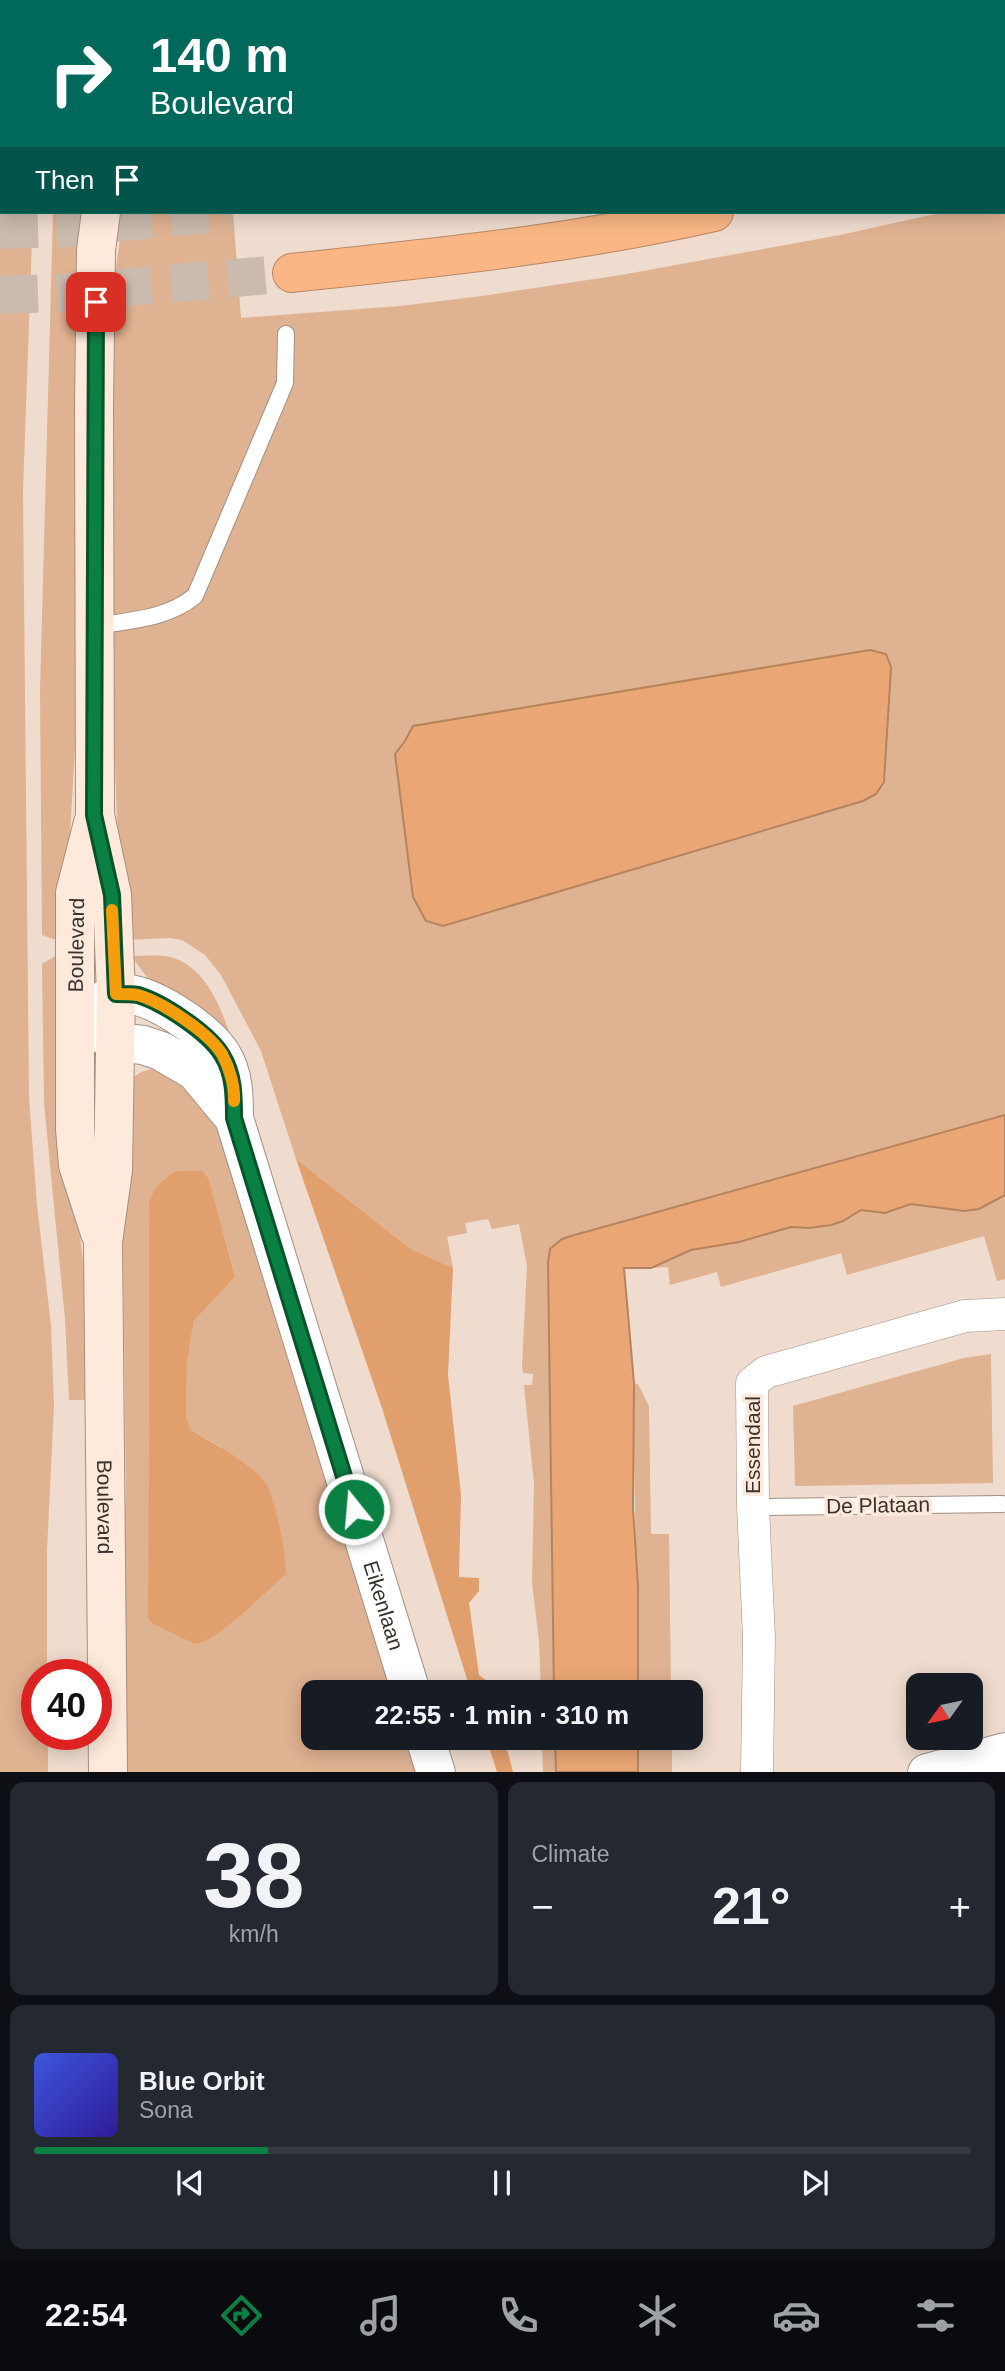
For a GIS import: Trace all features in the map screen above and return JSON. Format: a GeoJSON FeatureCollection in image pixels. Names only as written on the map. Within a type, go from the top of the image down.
{"type":"FeatureCollection","features":[{"type":"Feature","properties":{"kind":"highway"},"geometry":{"type":"LineString","coordinates":[[292,273],[496,249],[702,214]]}},
{"type":"Feature","properties":{"kind":"main road","name":"Boulevard"},"geometry":{"type":"LineString","coordinates":[[101,214],[96,250],[95,328],[94,815],[75,893],[75,1129],[78,1165],[103,1242]]}},
{"type":"Feature","properties":{"kind":"main road","name":"Boulevard"},"geometry":{"type":"LineString","coordinates":[[94,815],[112,895],[116,994],[113,1170],[103,1242],[108,1772]]}},
{"type":"Feature","properties":{"kind":"street"},"geometry":{"type":"LineString","coordinates":[[75,1018],[116,994]]}},
{"type":"Feature","properties":{"kind":"street","name":"Eikenlaan"},"geometry":{"type":"LineString","coordinates":[[116,994],[135,995],[152,1000],[195,1028],[223,1055],[235,1090],[234,1118],[407,1680]]}},
{"type":"Feature","properties":{"kind":"street","name":"Eikenlaan"},"geometry":{"type":"LineString","coordinates":[[75,1018],[116,1042],[143,1045],[161,1051],[195,1071],[234,1118]]}},
{"type":"Feature","properties":{"kind":"street","name":"Essendaal"},"geometry":{"type":"LineString","coordinates":[[757,1772],[759,1637],[753,1507],[752,1382],[766,1372],[965,1317],[1005,1314]]}},
{"type":"Feature","properties":{"kind":"street"},"geometry":{"type":"LineString","coordinates":[[429,1750],[436,1772]]}},
{"type":"Feature","properties":{"kind":"street"},"geometry":{"type":"LineString","coordinates":[[931,1772],[1005,1752]]}},
{"type":"Feature","properties":{"kind":"lane"},"geometry":{"type":"LineString","coordinates":[[96,625],[161,615],[181,608],[195,596],[285,383],[286,334]]}},
{"type":"Feature","properties":{"kind":"lane","name":"De Plataan"},"geometry":{"type":"LineString","coordinates":[[753,1507],[1002,1504]]}},
{"type":"Feature","properties":{"kind":"shaded area"},"geometry":{"type":"Polygon","coordinates":[[[0,214],[33,214],[23,491],[29,1098],[37,1205],[51,1325],[54,1404],[47,1551],[47,1659],[21,1659],[21,1750],[48,1750],[48,1772],[0,1772],[0,214]]]}},
{"type":"Feature","properties":{"kind":"shaded area"},"geometry":{"type":"Polygon","coordinates":[[[53,214],[86,214],[78,695],[64,939],[42,935],[40,690],[53,214]]]}},
{"type":"Feature","properties":{"kind":"shaded area"},"geometry":{"type":"Polygon","coordinates":[[[126,214],[233,214],[241,318],[400,306],[621,275],[840,235],[935,214],[1005,214],[1005,1115],[562,1239],[548,1262],[554,1680],[541,1680],[532,1583],[534,1484],[524,1385],[532,1385],[533,1374],[523,1373],[522,1365],[527,1266],[519,1224],[492,1229],[488,1219],[465,1223],[467,1233],[447,1237],[453,1268],[411,1249],[296,1159],[261,1051],[221,975],[205,955],[182,940],[124,940],[114,700],[113,304],[126,214]]]}},
{"type":"Feature","properties":{"kind":"shaded area"},"geometry":{"type":"Polygon","coordinates":[[[870,650],[886,654],[891,667],[884,782],[876,794],[863,801],[443,926],[426,921],[413,897],[395,754],[413,726],[870,650]]]}},
{"type":"Feature","properties":{"kind":"shaded area"},"geometry":{"type":"Polygon","coordinates":[[[131,956],[164,956],[191,967],[210,989],[233,1043],[150,981],[131,956]]]}},
{"type":"Feature","properties":{"kind":"shaded area"},"geometry":{"type":"Polygon","coordinates":[[[54,957],[64,958],[75,1200],[90,1312],[93,1400],[69,1400],[65,1319],[44,1103],[42,964],[54,957]]]}},
{"type":"Feature","properties":{"kind":"shaded area"},"geometry":{"type":"Polygon","coordinates":[[[156,1069],[173,1076],[216,1120],[393,1680],[301,1680],[301,1750],[416,1750],[423,1772],[122,1772],[122,1596],[126,1489],[121,1098],[127,1086],[143,1072],[156,1069]],[[203,1171],[190,1172],[149,1201],[148,1618],[151,1623],[194,1644],[203,1642],[227,1626],[286,1574],[256,1474],[219,1446],[191,1430],[186,1416],[187,1363],[194,1321],[235,1277],[209,1179],[203,1171]]]}},
{"type":"Feature","properties":{"kind":"shaded area"},"geometry":{"type":"Polygon","coordinates":[[[1005,1115],[1005,1195],[979,1209],[964,1211],[911,1204],[885,1213],[861,1210],[831,1225],[791,1227],[739,1242],[691,1250],[651,1268],[624,1268],[634,1383],[633,1508],[638,1586],[638,1680],[554,1680],[548,1262],[550,1249],[562,1239],[1005,1115]]]}},
{"type":"Feature","properties":{"kind":"shaded area"},"geometry":{"type":"Polygon","coordinates":[[[296,1159],[411,1249],[453,1268],[448,1375],[461,1495],[459,1577],[479,1578],[479,1591],[469,1603],[479,1675],[486,1680],[467,1680],[382,1408],[296,1159]]]}},
{"type":"Feature","properties":{"kind":"shaded area"},"geometry":{"type":"Polygon","coordinates":[[[177,1171],[203,1171],[209,1179],[235,1277],[194,1321],[187,1363],[186,1416],[191,1430],[242,1461],[266,1484],[280,1528],[286,1574],[228,1626],[203,1642],[194,1644],[151,1623],[148,1618],[149,1201],[160,1183],[177,1171]]]}},
{"type":"Feature","properties":{"kind":"shaded area"},"geometry":{"type":"Polygon","coordinates":[[[1005,1195],[1005,1279],[997,1281],[984,1236],[847,1275],[841,1253],[721,1287],[717,1272],[670,1285],[668,1267],[651,1268],[691,1250],[739,1242],[791,1227],[809,1228],[843,1221],[861,1210],[885,1213],[911,1204],[964,1211],[979,1209],[1005,1195]]]}},
{"type":"Feature","properties":{"kind":"shaded area"},"geometry":{"type":"Polygon","coordinates":[[[991,1354],[993,1483],[795,1486],[793,1406],[964,1358],[991,1354]]]}},
{"type":"Feature","properties":{"kind":"shaded area"},"geometry":{"type":"Polygon","coordinates":[[[633,1383],[638,1384],[649,1406],[651,1534],[669,1534],[671,1680],[638,1680],[633,1383]]]}},
{"type":"Feature","properties":{"kind":"shaded area"},"geometry":{"type":"Polygon","coordinates":[[[490,1750],[507,1750],[513,1772],[497,1772],[490,1750]]]}},
{"type":"Feature","properties":{"kind":"shaded area"},"geometry":{"type":"Polygon","coordinates":[[[542,1750],[555,1750],[556,1772],[543,1772],[542,1750]]]}},
{"type":"Feature","properties":{"kind":"shaded area"},"geometry":{"type":"Polygon","coordinates":[[[555,1750],[638,1750],[638,1772],[556,1772],[555,1750]]]}},
{"type":"Feature","properties":{"kind":"shaded area"},"geometry":{"type":"Polygon","coordinates":[[[638,1750],[672,1750],[672,1772],[638,1772],[638,1750]]]}},
{"type":"Feature","properties":{"kind":"tunnel"},"geometry":{"type":"LineString","coordinates":[[0,230],[63,228],[209,214]]}},
{"type":"Feature","properties":{"kind":"tunnel"},"geometry":{"type":"LineString","coordinates":[[0,295],[60,293],[292,273]]}},
{"type":"Feature","properties":{"kind":"slow traffic"},"geometry":{"type":"LineString","coordinates":[[112,910],[116,994],[135,995],[152,1000],[213,1043],[223,1055],[235,1090],[234,1101]]}},
{"type":"Feature","properties":{"kind":"route"},"geometry":{"type":"LineString","coordinates":[[96,302],[94,815],[112,895],[116,994],[135,995],[152,1000],[195,1028],[223,1055],[235,1090],[234,1118],[354,1509]]}}]}
